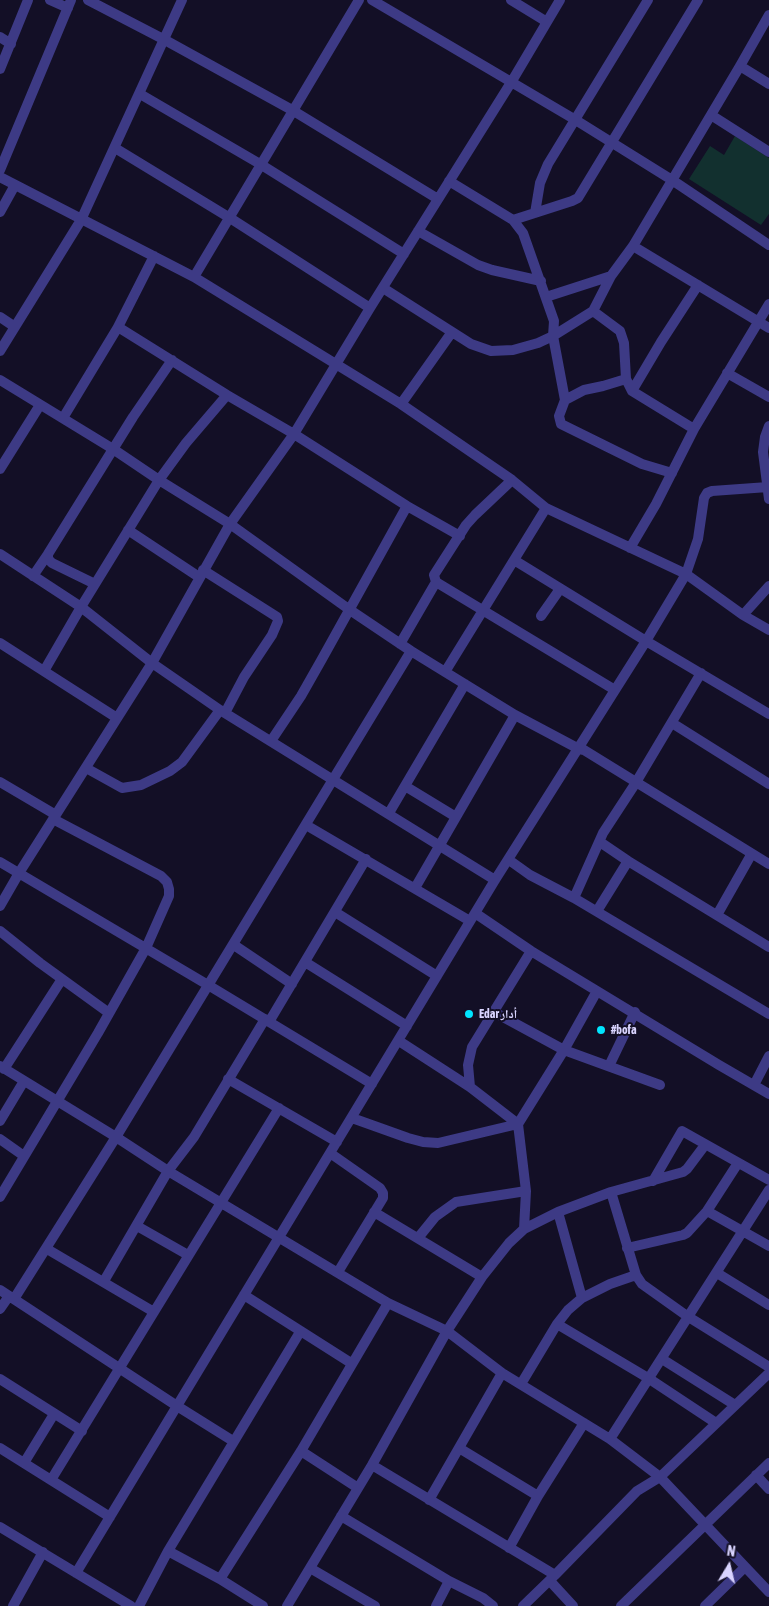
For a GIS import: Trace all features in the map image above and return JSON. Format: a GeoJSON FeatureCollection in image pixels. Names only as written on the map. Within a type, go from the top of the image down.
{"type":"FeatureCollection","features":[{"type":"Feature","properties":{"kind":"street"},"geometry":{"type":"LineString","coordinates":[[0,69],[28,0]]}},
{"type":"Feature","properties":{"kind":"street"},"geometry":{"type":"LineString","coordinates":[[0,170],[69,4],[50,0]]}},
{"type":"Feature","properties":{"kind":"street"},"geometry":{"type":"LineString","coordinates":[[88,0],[292,110],[438,199]]}},
{"type":"Feature","properties":{"kind":"street"},"geometry":{"type":"LineString","coordinates":[[0,351],[81,220],[116,148],[182,0]]}},
{"type":"Feature","properties":{"kind":"street"},"geometry":{"type":"LineString","coordinates":[[194,277],[358,0]]}},
{"type":"Feature","properties":{"kind":"street"},"geometry":{"type":"LineString","coordinates":[[372,0],[512,81],[612,142],[769,245]]}},
{"type":"Feature","properties":{"kind":"street"},"geometry":{"type":"LineString","coordinates":[[511,0],[547,22]]}},
{"type":"Feature","properties":{"kind":"street"},"geometry":{"type":"LineString","coordinates":[[0,906],[152,663],[230,524],[294,434],[560,0]]}},
{"type":"Feature","properties":{"kind":"street"},"geometry":{"type":"LineString","coordinates":[[535,213],[540,184],[548,164],[648,0]]}},
{"type":"Feature","properties":{"kind":"street"},"geometry":{"type":"LineString","coordinates":[[513,220],[576,200],[698,0]]}},
{"type":"Feature","properties":{"kind":"street"},"geometry":{"type":"LineString","coordinates":[[383,288],[452,332],[480,348],[491,351],[524,348],[553,336],[594,311],[611,276],[633,246],[769,15]]}},
{"type":"Feature","properties":{"kind":"street"},"geometry":{"type":"LineString","coordinates":[[0,37],[11,44]]}},
{"type":"Feature","properties":{"kind":"street"},"geometry":{"type":"LineString","coordinates":[[740,66],[769,84]]}},
{"type":"Feature","properties":{"kind":"street"},"geometry":{"type":"LineString","coordinates":[[140,94],[260,164],[404,254]]}},
{"type":"Feature","properties":{"kind":"street"},"geometry":{"type":"LineString","coordinates":[[711,115],[769,152]]}},
{"type":"Feature","properties":{"kind":"street"},"geometry":{"type":"LineString","coordinates":[[116,148],[230,218],[370,308]]}},
{"type":"Feature","properties":{"kind":"street"},"geometry":{"type":"LineString","coordinates":[[0,177],[194,277],[401,404],[512,480],[546,508],[686,574],[743,615],[769,630]]}},
{"type":"Feature","properties":{"kind":"street"},"geometry":{"type":"LineString","coordinates":[[449,181],[513,220],[523,233],[554,321],[553,336],[564,400],[559,416],[561,424],[642,464],[672,474]]}},
{"type":"Feature","properties":{"kind":"street"},"geometry":{"type":"LineString","coordinates":[[0,212],[15,185]]}},
{"type":"Feature","properties":{"kind":"street"},"geometry":{"type":"LineString","coordinates":[[418,231],[478,265],[541,281]]}},
{"type":"Feature","properties":{"kind":"street"},"geometry":{"type":"LineString","coordinates":[[633,246],[769,328]]}},
{"type":"Feature","properties":{"kind":"street"},"geometry":{"type":"LineString","coordinates":[[62,418],[118,327],[154,256]]}},
{"type":"Feature","properties":{"kind":"street"},"geometry":{"type":"LineString","coordinates":[[546,297],[611,276]]}},
{"type":"Feature","properties":{"kind":"street"},"geometry":{"type":"LineString","coordinates":[[632,391],[698,285]]}},
{"type":"Feature","properties":{"kind":"street"},"geometry":{"type":"LineString","coordinates":[[630,548],[656,504],[694,429],[769,304]]}},
{"type":"Feature","properties":{"kind":"street"},"geometry":{"type":"LineString","coordinates":[[594,311],[620,331],[624,343],[626,379],[632,391],[694,429]]}},
{"type":"Feature","properties":{"kind":"street"},"geometry":{"type":"LineString","coordinates":[[0,317],[15,326]]}},
{"type":"Feature","properties":{"kind":"street"},"geometry":{"type":"LineString","coordinates":[[118,327],[294,434],[407,506],[460,536]]}},
{"type":"Feature","properties":{"kind":"street"},"geometry":{"type":"LineString","coordinates":[[401,404],[452,332]]}},
{"type":"Feature","properties":{"kind":"street"},"geometry":{"type":"LineString","coordinates":[[33,576],[172,360]]}},
{"type":"Feature","properties":{"kind":"street"},"geometry":{"type":"LineString","coordinates":[[727,372],[769,397]]}},
{"type":"Feature","properties":{"kind":"street"},"geometry":{"type":"LineString","coordinates":[[564,400],[584,390],[626,379]]}},
{"type":"Feature","properties":{"kind":"street"},"geometry":{"type":"LineString","coordinates":[[0,380],[230,524],[411,651],[515,715],[584,750],[635,784],[751,854],[767,860]]}},
{"type":"Feature","properties":{"kind":"street"},"geometry":{"type":"LineString","coordinates":[[44,671],[159,480],[186,443],[227,395]]}},
{"type":"Feature","properties":{"kind":"street"},"geometry":{"type":"LineString","coordinates":[[0,469],[40,405]]}},
{"type":"Feature","properties":{"kind":"street"},"geometry":{"type":"LineString","coordinates":[[769,426],[763,452],[769,499]]}},
{"type":"Feature","properties":{"kind":"street"},"geometry":{"type":"LineString","coordinates":[[512,480],[475,514],[434,575],[436,582],[616,690]]}},
{"type":"Feature","properties":{"kind":"street"},"geometry":{"type":"LineString","coordinates":[[76,1573],[495,880],[646,642],[686,574],[698,539],[704,498],[707,493],[712,491],[768,487]]}},
{"type":"Feature","properties":{"kind":"street"},"geometry":{"type":"LineString","coordinates":[[271,740],[301,696],[407,506]]}},
{"type":"Feature","properties":{"kind":"street"},"geometry":{"type":"LineString","coordinates":[[445,672],[546,508]]}},
{"type":"Feature","properties":{"kind":"street"},"geometry":{"type":"LineString","coordinates":[[86,768],[122,788],[141,785],[170,771],[182,762],[222,711],[272,635],[278,621],[277,617],[128,530]]}},
{"type":"Feature","properties":{"kind":"street"},"geometry":{"type":"LineString","coordinates":[[0,554],[81,607],[152,663],[222,711],[495,880]]}},
{"type":"Feature","properties":{"kind":"street"},"geometry":{"type":"LineString","coordinates":[[48,554],[48,559],[52,563],[95,584]]}},
{"type":"Feature","properties":{"kind":"street"},"geometry":{"type":"LineString","coordinates":[[514,560],[646,642],[769,714]]}},
{"type":"Feature","properties":{"kind":"street"},"geometry":{"type":"LineString","coordinates":[[400,644],[436,582]]}},
{"type":"Feature","properties":{"kind":"street"},"geometry":{"type":"LineString","coordinates":[[743,615],[769,586]]}},
{"type":"Feature","properties":{"kind":"street"},"geometry":{"type":"LineString","coordinates":[[541,616],[560,588]]}},
{"type":"Feature","properties":{"kind":"street"},"geometry":{"type":"LineString","coordinates":[[0,642],[117,718]]}},
{"type":"Feature","properties":{"kind":"street"},"geometry":{"type":"LineString","coordinates":[[0,1309],[8,1295],[47,1249],[234,945],[411,651]]}},
{"type":"Feature","properties":{"kind":"street"},"geometry":{"type":"LineString","coordinates":[[574,898],[600,842],[701,673]]}},
{"type":"Feature","properties":{"kind":"street"},"geometry":{"type":"LineString","coordinates":[[389,813],[465,684]]}},
{"type":"Feature","properties":{"kind":"street"},"geometry":{"type":"LineString","coordinates":[[415,888],[515,715]]}},
{"type":"Feature","properties":{"kind":"street"},"geometry":{"type":"LineString","coordinates":[[672,723],[769,784]]}},
{"type":"Feature","properties":{"kind":"street"},"geometry":{"type":"LineString","coordinates":[[0,782],[55,817],[161,876],[167,882],[169,889],[168,896],[146,948],[98,1033],[56,1100],[0,1197]]}},
{"type":"Feature","properties":{"kind":"street"},"geometry":{"type":"LineString","coordinates":[[405,786],[456,817]]}},
{"type":"Feature","properties":{"kind":"street"},"geometry":{"type":"LineString","coordinates":[[306,825],[415,888],[473,917],[635,1012],[769,1094]]}},
{"type":"Feature","properties":{"kind":"street"},"geometry":{"type":"LineString","coordinates":[[600,842],[628,862],[769,947]]}},
{"type":"Feature","properties":{"kind":"street"},"geometry":{"type":"LineString","coordinates":[[717,915],[751,854]]}},
{"type":"Feature","properties":{"kind":"street"},"geometry":{"type":"LineString","coordinates":[[104,1281],[168,1171],[194,1137],[228,1079],[306,962],[366,859]]}},
{"type":"Feature","properties":{"kind":"street"},"geometry":{"type":"LineString","coordinates":[[509,860],[530,876],[597,911],[769,1014]]}},
{"type":"Feature","properties":{"kind":"street"},"geometry":{"type":"LineString","coordinates":[[0,862],[372,1084]]}},
{"type":"Feature","properties":{"kind":"street"},"geometry":{"type":"LineString","coordinates":[[597,911],[628,862]]}},
{"type":"Feature","properties":{"kind":"street"},"geometry":{"type":"LineString","coordinates":[[335,912],[437,976]]}},
{"type":"Feature","properties":{"kind":"street"},"geometry":{"type":"LineString","coordinates":[[0,931],[62,979],[109,1012]]}},
{"type":"Feature","properties":{"kind":"street"},"geometry":{"type":"LineString","coordinates":[[234,945],[292,984]]}},
{"type":"Feature","properties":{"kind":"street"},"geometry":{"type":"LineString","coordinates":[[470,1087],[468,1074],[469,1057],[472,1047],[531,951]]}},
{"type":"Feature","properties":{"kind":"street"},"geometry":{"type":"LineString","coordinates":[[306,962],[407,1026]]}},
{"type":"Feature","properties":{"kind":"street"},"geometry":{"type":"LineString","coordinates":[[62,979],[2,1068],[168,1171],[388,1303],[447,1331],[502,1373],[610,1439],[660,1477],[769,1592]]}},
{"type":"Feature","properties":{"kind":"street"},"geometry":{"type":"LineString","coordinates":[[524,1229],[526,1191],[518,1124],[564,1050],[597,991]]}},
{"type":"Feature","properties":{"kind":"street"},"geometry":{"type":"LineString","coordinates":[[494,1012],[564,1050],[660,1085]]}},
{"type":"Feature","properties":{"kind":"street"},"geometry":{"type":"LineString","coordinates":[[608,1066],[635,1012]]}},
{"type":"Feature","properties":{"kind":"street"},"geometry":{"type":"LineString","coordinates":[[399,1041],[470,1087],[518,1124]]}},
{"type":"Feature","properties":{"kind":"street"},"geometry":{"type":"LineString","coordinates":[[754,1085],[769,1056]]}},
{"type":"Feature","properties":{"kind":"street"},"geometry":{"type":"LineString","coordinates":[[228,1079],[337,1142]]}},
{"type":"Feature","properties":{"kind":"street"},"geometry":{"type":"LineString","coordinates":[[0,1121],[24,1081]]}},
{"type":"Feature","properties":{"kind":"street"},"geometry":{"type":"LineString","coordinates":[[52,1480],[220,1201],[279,1108]]}},
{"type":"Feature","properties":{"kind":"street"},"geometry":{"type":"LineString","coordinates":[[352,1118],[423,1142],[438,1142],[518,1124]]}},
{"type":"Feature","properties":{"kind":"street"},"geometry":{"type":"LineString","coordinates":[[653,1181],[682,1131],[769,1180]]}},
{"type":"Feature","properties":{"kind":"street"},"geometry":{"type":"LineString","coordinates":[[0,1139],[24,1156]]}},
{"type":"Feature","properties":{"kind":"street"},"geometry":{"type":"LineString","coordinates":[[287,1606],[372,1465],[447,1331],[482,1277],[509,1243],[524,1229],[558,1212],[611,1192],[683,1172],[705,1145]]}},
{"type":"Feature","properties":{"kind":"street"},"geometry":{"type":"LineString","coordinates":[[330,1153],[380,1188],[383,1193],[383,1198],[338,1272]]}},
{"type":"Feature","properties":{"kind":"street"},"geometry":{"type":"LineString","coordinates":[[627,1248],[685,1234],[707,1211],[738,1162]]}},
{"type":"Feature","properties":{"kind":"street"},"geometry":{"type":"LineString","coordinates":[[610,1439],[769,1190]]}},
{"type":"Feature","properties":{"kind":"street"},"geometry":{"type":"LineString","coordinates":[[418,1238],[435,1217],[456,1202],[526,1191]]}},
{"type":"Feature","properties":{"kind":"street"},"geometry":{"type":"LineString","coordinates":[[611,1192],[636,1275],[642,1284],[687,1316],[769,1366]]}},
{"type":"Feature","properties":{"kind":"street"},"geometry":{"type":"LineString","coordinates":[[707,1211],[769,1246]]}},
{"type":"Feature","properties":{"kind":"street"},"geometry":{"type":"LineString","coordinates":[[374,1212],[482,1277]]}},
{"type":"Feature","properties":{"kind":"street"},"geometry":{"type":"LineString","coordinates":[[558,1212],[582,1298]]}},
{"type":"Feature","properties":{"kind":"street"},"geometry":{"type":"LineString","coordinates":[[137,1226],[188,1255]]}},
{"type":"Feature","properties":{"kind":"street"},"geometry":{"type":"LineString","coordinates":[[47,1249],[154,1312]]}},
{"type":"Feature","properties":{"kind":"street"},"geometry":{"type":"LineString","coordinates":[[717,1273],[769,1305]]}},
{"type":"Feature","properties":{"kind":"street"},"geometry":{"type":"LineString","coordinates":[[521,1384],[557,1324],[568,1310],[582,1298],[602,1287],[636,1275]]}},
{"type":"Feature","properties":{"kind":"street"},"geometry":{"type":"LineString","coordinates":[[8,1295],[233,1442]]}},
{"type":"Feature","properties":{"kind":"street"},"geometry":{"type":"LineString","coordinates":[[244,1295],[351,1364]]}},
{"type":"Feature","properties":{"kind":"street"},"geometry":{"type":"LineString","coordinates":[[220,1579],[301,1452],[388,1303]]}},
{"type":"Feature","properties":{"kind":"street"},"geometry":{"type":"LineString","coordinates":[[557,1324],[648,1378],[716,1423]]}},
{"type":"Feature","properties":{"kind":"street"},"geometry":{"type":"LineString","coordinates":[[139,1606],[168,1551],[300,1332]]}},
{"type":"Feature","properties":{"kind":"street"},"geometry":{"type":"LineString","coordinates":[[662,1359],[735,1405]]}},
{"type":"Feature","properties":{"kind":"street"},"geometry":{"type":"LineString","coordinates":[[429,1500],[502,1373]]}},
{"type":"Feature","properties":{"kind":"street"},"geometry":{"type":"LineString","coordinates":[[523,1606],[637,1492],[660,1477],[769,1373]]}},
{"type":"Feature","properties":{"kind":"street"},"geometry":{"type":"LineString","coordinates":[[0,1379],[82,1431]]}},
{"type":"Feature","properties":{"kind":"street"},"geometry":{"type":"LineString","coordinates":[[24,1463],[54,1414]]}},
{"type":"Feature","properties":{"kind":"street"},"geometry":{"type":"LineString","coordinates":[[509,1548],[538,1496],[584,1423]]}},
{"type":"Feature","properties":{"kind":"street"},"geometry":{"type":"LineString","coordinates":[[0,1448],[110,1517]]}},
{"type":"Feature","properties":{"kind":"street"},"geometry":{"type":"LineString","coordinates":[[459,1448],[538,1496]]}},
{"type":"Feature","properties":{"kind":"street"},"geometry":{"type":"LineString","coordinates":[[301,1452],[358,1488]]}},
{"type":"Feature","properties":{"kind":"street"},"geometry":{"type":"LineString","coordinates":[[621,1606],[769,1463]]}},
{"type":"Feature","properties":{"kind":"street"},"geometry":{"type":"LineString","coordinates":[[372,1465],[509,1548],[553,1578],[573,1606]]}},
{"type":"Feature","properties":{"kind":"street"},"geometry":{"type":"LineString","coordinates":[[756,1475],[769,1489]]}},
{"type":"Feature","properties":{"kind":"street"},"geometry":{"type":"LineString","coordinates":[[341,1516],[449,1582],[483,1598],[493,1606]]}},
{"type":"Feature","properties":{"kind":"street"},"geometry":{"type":"LineString","coordinates":[[0,1527],[131,1606]]}},
{"type":"Feature","properties":{"kind":"street"},"geometry":{"type":"LineString","coordinates":[[168,1551],[220,1579],[263,1606]]}},
{"type":"Feature","properties":{"kind":"street"},"geometry":{"type":"LineString","coordinates":[[13,1606],[43,1552]]}},
{"type":"Feature","properties":{"kind":"street"},"geometry":{"type":"LineString","coordinates":[[310,1568],[370,1605]]}},
{"type":"Feature","properties":{"kind":"street"},"geometry":{"type":"LineString","coordinates":[[705,1606],[745,1568]]}},
{"type":"Feature","properties":{"kind":"street"},"geometry":{"type":"LineString","coordinates":[[436,1606],[449,1582]]}},
{"type":"Feature","properties":{"kind":"green space"},"geometry":{"type":"Polygon","coordinates":[[[735,136],[769,158],[769,214],[761,225],[689,179],[710,146],[724,155],[735,136]]]}},
{"type":"Feature","properties":{"kind":"place","name":"Edar أدار"},"geometry":{"type":"Point","coordinates":[469,1014]}},
{"type":"Feature","properties":{"kind":"place","name":"#bofa"},"geometry":{"type":"Point","coordinates":[601,1030]}}]}
